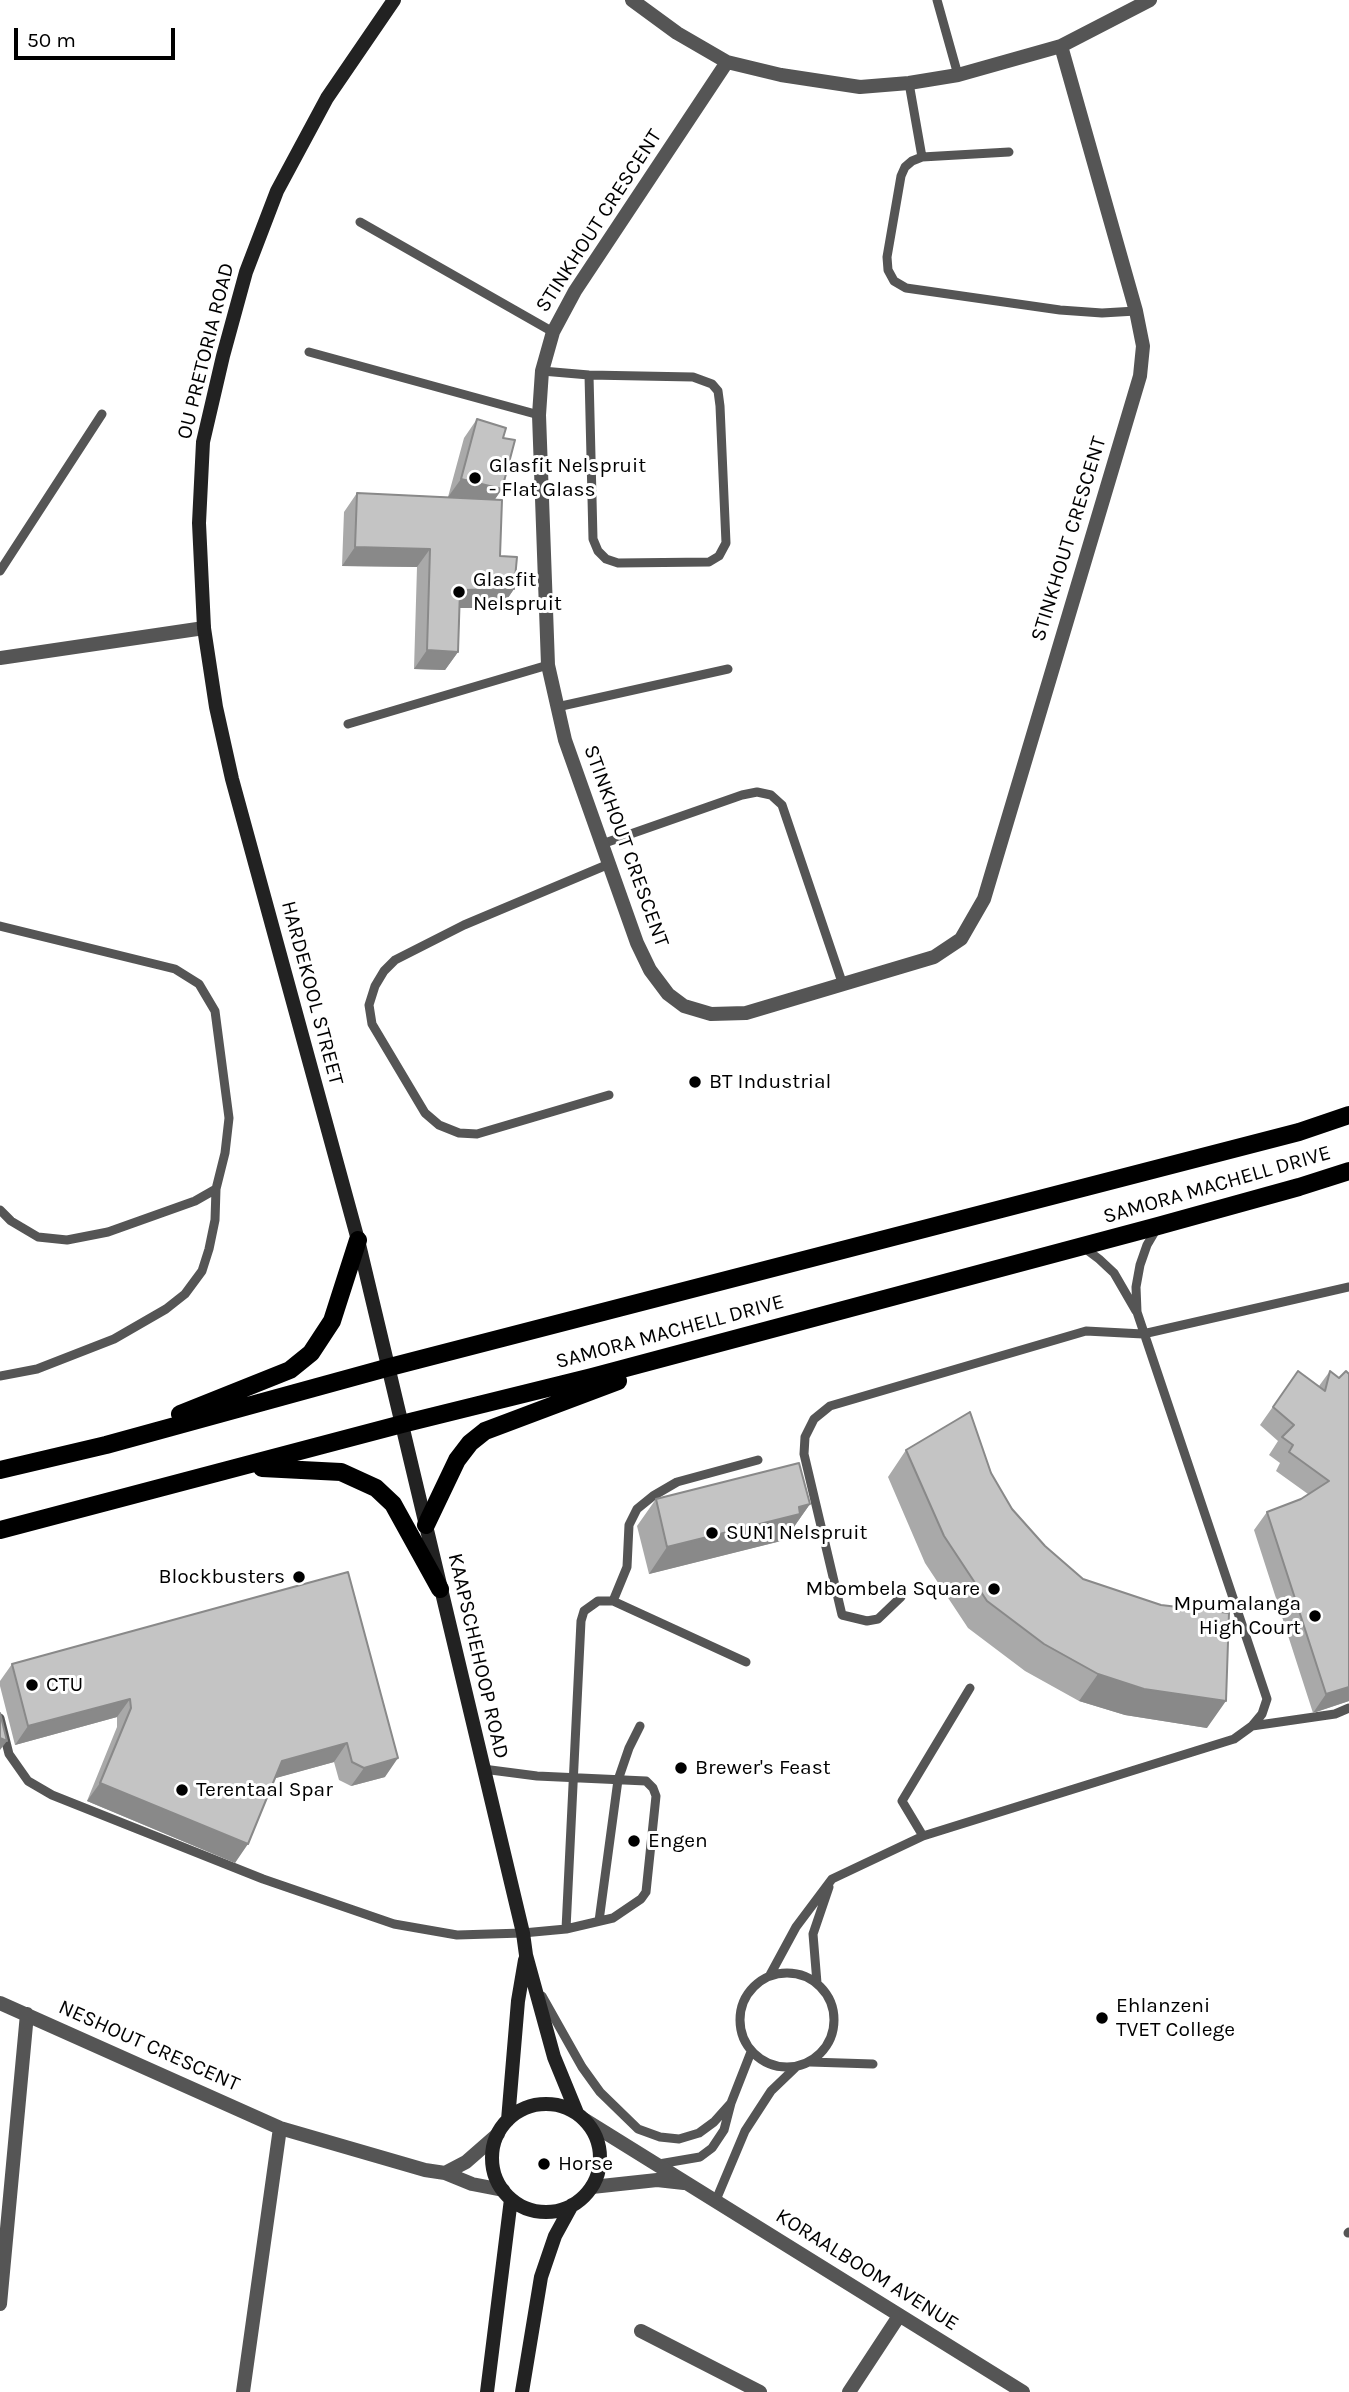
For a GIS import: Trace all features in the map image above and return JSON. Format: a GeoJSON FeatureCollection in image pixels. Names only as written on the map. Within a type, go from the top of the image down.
{"type":"FeatureCollection","features":[{"type":"Feature","properties":{"kind":"main road","name":"OU PRETORIA ROAD"},"geometry":{"type":"LineString","coordinates":[[204,628],[199,523],[203,442],[246,272],[277,191],[327,98],[394,0]]}},
{"type":"Feature","properties":{"kind":"main road","name":"HARDEKOOL STREET"},"geometry":{"type":"LineString","coordinates":[[204,628],[216,707],[232,779],[390,1367]]}},
{"type":"Feature","properties":{"kind":"main road","name":"SAMORA MACHELL DRIVE"},"geometry":{"type":"LineString","coordinates":[[0,1470],[106,1445],[390,1367],[1299,1132],[1349,1115]]}},
{"type":"Feature","properties":{"kind":"main road","name":"SAMORA MACHELL DRIVE"},"geometry":{"type":"LineString","coordinates":[[0,1530],[592,1377],[1158,1226],[1349,1171]]}},
{"type":"Feature","properties":{"kind":"main road"},"geometry":{"type":"LineString","coordinates":[[106,1445],[290,1370],[319,1343],[332,1321],[358,1240]]}},
{"type":"Feature","properties":{"kind":"main road"},"geometry":{"type":"LineString","coordinates":[[426,1525],[457,1460],[470,1443],[485,1431],[746,1335]]}},
{"type":"Feature","properties":{"kind":"main road","name":"KAAPSCHEHOOP ROAD"},"geometry":{"type":"LineString","coordinates":[[390,1367],[526,1955]]}},
{"type":"Feature","properties":{"kind":"main road"},"geometry":{"type":"LineString","coordinates":[[237,1468],[341,1472],[376,1488],[393,1504],[440,1589]]}},
{"type":"Feature","properties":{"kind":"main road"},"geometry":{"type":"LineString","coordinates":[[526,1955],[554,2057],[581,2117],[596,2135],[600,2152],[599,2171],[592,2187],[583,2198],[557,2211],[540,2212],[524,2207],[507,2194],[494,2169],[494,2145],[508,2120],[534,2105],[549,2104],[564,2107],[581,2117]]}},
{"type":"Feature","properties":{"kind":"main road"},"geometry":{"type":"LineString","coordinates":[[508,2120],[518,2001],[526,1955]]}},
{"type":"Feature","properties":{"kind":"main road"},"geometry":{"type":"LineString","coordinates":[[487,2392],[507,2194]]}},
{"type":"Feature","properties":{"kind":"main road"},"geometry":{"type":"LineString","coordinates":[[522,2392],[541,2277],[555,2236],[572,2205]]}},
{"type":"Feature","properties":{"kind":"street"},"geometry":{"type":"LineString","coordinates":[[632,0],[677,33],[727,62],[781,75],[860,87],[958,75],[1060,46],[1150,0]]}},
{"type":"Feature","properties":{"kind":"street","name":"STINKHOUT CRESCENT"},"geometry":{"type":"LineString","coordinates":[[727,62],[575,291],[553,332],[542,371],[540,415],[548,665],[565,740],[637,943],[650,970],[668,994],[684,1006],[711,1014],[746,1013],[934,957],[961,939],[984,899],[1140,376],[1143,346],[1136,311],[1060,46]]}},
{"type":"Feature","properties":{"kind":"street"},"geometry":{"type":"LineString","coordinates":[[0,658],[204,628]]}},
{"type":"Feature","properties":{"kind":"street","name":"NESHOUT CRESCENT"},"geometry":{"type":"LineString","coordinates":[[0,2003],[280,2128],[507,2194]]}},
{"type":"Feature","properties":{"kind":"street"},"geometry":{"type":"LineString","coordinates":[[0,2304],[27,2014]]}},
{"type":"Feature","properties":{"kind":"street","name":"KORAALBOOM AVENUE"},"geometry":{"type":"LineString","coordinates":[[581,2117],[1023,2392]]}},
{"type":"Feature","properties":{"kind":"street"},"geometry":{"type":"LineString","coordinates":[[243,2392],[280,2128]]}},
{"type":"Feature","properties":{"kind":"street"},"geometry":{"type":"LineString","coordinates":[[445,2174],[466,2162],[498,2134]]}},
{"type":"Feature","properties":{"kind":"street"},"geometry":{"type":"LineString","coordinates":[[592,2187],[657,2180],[689,2184]]}},
{"type":"Feature","properties":{"kind":"street"},"geometry":{"type":"LineString","coordinates":[[849,2392],[899,2316]]}},
{"type":"Feature","properties":{"kind":"street"},"geometry":{"type":"LineString","coordinates":[[641,2331],[760,2392]]}},
{"type":"Feature","properties":{"kind":"lane"},"geometry":{"type":"LineString","coordinates":[[937,0],[958,75]]}},
{"type":"Feature","properties":{"kind":"lane"},"geometry":{"type":"LineString","coordinates":[[909,83],[922,157]]}},
{"type":"Feature","properties":{"kind":"lane"},"geometry":{"type":"LineString","coordinates":[[1009,152],[922,157],[912,160],[901,176],[887,257],[888,270],[894,281],[906,288],[1060,310],[1102,313],[1136,311]]}},
{"type":"Feature","properties":{"kind":"lane"},"geometry":{"type":"LineString","coordinates":[[360,222],[553,332]]}},
{"type":"Feature","properties":{"kind":"lane"},"geometry":{"type":"LineString","coordinates":[[309,352],[540,415]]}},
{"type":"Feature","properties":{"kind":"lane"},"geometry":{"type":"LineString","coordinates":[[542,371],[589,375],[693,377],[712,384],[718,391],[726,543],[719,556],[709,562],[618,563],[606,559],[598,551],[593,540],[589,375]]}},
{"type":"Feature","properties":{"kind":"lane"},"geometry":{"type":"LineString","coordinates":[[0,571],[102,414]]}},
{"type":"Feature","properties":{"kind":"lane"},"geometry":{"type":"LineString","coordinates":[[348,724],[548,665]]}},
{"type":"Feature","properties":{"kind":"lane"},"geometry":{"type":"LineString","coordinates":[[557,707],[728,669]]}},
{"type":"Feature","properties":{"kind":"lane"},"geometry":{"type":"LineString","coordinates":[[602,844],[742,795],[757,792],[771,794],[782,805],[843,985]]}},
{"type":"Feature","properties":{"kind":"lane"},"geometry":{"type":"LineString","coordinates":[[609,864],[464,925],[395,960],[375,986],[369,1005],[372,1024],[425,1113],[439,1125],[459,1133],[477,1134],[609,1094]]}},
{"type":"Feature","properties":{"kind":"lane"},"geometry":{"type":"LineString","coordinates":[[0,926],[175,969],[199,984],[215,1011],[229,1118],[225,1153],[216,1189],[215,1220],[209,1250],[202,1271],[185,1294],[166,1309],[114,1339],[37,1368],[0,1376]]}},
{"type":"Feature","properties":{"kind":"lane"},"geometry":{"type":"LineString","coordinates":[[0,1210],[11,1221],[38,1237],[67,1240],[108,1232],[195,1201],[216,1189]]}},
{"type":"Feature","properties":{"kind":"lane"},"geometry":{"type":"LineString","coordinates":[[770,1975],[796,1927],[832,1879],[923,1836],[1234,1739],[1252,1726],[1262,1714],[1267,1699],[1137,1312],[1136,1287],[1140,1265],[1158,1226]]}},
{"type":"Feature","properties":{"kind":"lane"},"geometry":{"type":"LineString","coordinates":[[1082,1246],[1114,1273],[1137,1312]]}},
{"type":"Feature","properties":{"kind":"lane"},"geometry":{"type":"LineString","coordinates":[[901,1597],[878,1619],[867,1621],[842,1615],[804,1454],[805,1437],[814,1419],[830,1406],[1086,1331],[1143,1334],[1349,1287]]}},
{"type":"Feature","properties":{"kind":"lane"},"geometry":{"type":"LineString","coordinates":[[613,1601],[627,1567],[629,1525],[637,1509],[677,1482],[758,1460]]}},
{"type":"Feature","properties":{"kind":"lane"},"geometry":{"type":"LineString","coordinates":[[566,1929],[572,1778],[581,1621],[584,1611],[598,1601],[613,1601],[746,1662]]}},
{"type":"Feature","properties":{"kind":"lane"},"geometry":{"type":"LineString","coordinates":[[923,1836],[902,1801],[970,1688]]}},
{"type":"Feature","properties":{"kind":"lane"},"geometry":{"type":"LineString","coordinates":[[1252,1726],[1335,1714],[1349,1708]]}},
{"type":"Feature","properties":{"kind":"lane"},"geometry":{"type":"LineString","coordinates":[[0,1718],[9,1754],[28,1781],[52,1795],[263,1879],[394,1924],[457,1935],[566,1929],[613,1918],[641,1899],[646,1892],[656,1796],[653,1788],[646,1782],[483,1769]]}},
{"type":"Feature","properties":{"kind":"lane"},"geometry":{"type":"LineString","coordinates":[[600,1921],[618,1780],[640,1726]]}},
{"type":"Feature","properties":{"kind":"lane"},"geometry":{"type":"LineString","coordinates":[[817,1983],[813,1934],[832,1879]]}},
{"type":"Feature","properties":{"kind":"lane"},"geometry":{"type":"LineString","coordinates":[[795,1973],[807,1976],[826,1992],[832,2004],[834,2029],[821,2053],[810,2062],[796,2067],[780,2067],[764,2062],[751,2052],[744,2041],[739,2015],[743,2003],[758,1981],[770,1975],[795,1973]]}},
{"type":"Feature","properties":{"kind":"lane"},"geometry":{"type":"LineString","coordinates":[[532,1979],[582,2067],[600,2092],[638,2129],[660,2137],[679,2139],[699,2133],[714,2122],[730,2103]]}},
{"type":"Feature","properties":{"kind":"lane"},"geometry":{"type":"LineString","coordinates":[[659,2164],[700,2157],[712,2148],[724,2130],[730,2103],[751,2052]]}},
{"type":"Feature","properties":{"kind":"lane"},"geometry":{"type":"LineString","coordinates":[[810,2062],[873,2064]]}},
{"type":"Feature","properties":{"kind":"lane"},"geometry":{"type":"LineString","coordinates":[[716,2200],[745,2131],[771,2091],[796,2067]]}},
{"type":"Feature","properties":{"kind":"building"},"geometry":{"type":"Polygon","coordinates":[[[477,419],[506,428],[503,438],[515,440],[502,489],[461,479],[477,419]]]}},
{"type":"Feature","properties":{"kind":"building","name":"Glasfit Nelspruit"},"geometry":{"type":"Polygon","coordinates":[[[357,493],[502,500],[500,556],[517,557],[514,589],[460,590],[458,652],[427,650],[430,549],[355,547],[357,493]]]}},
{"type":"Feature","properties":{"kind":"building","name":"Mpumalanga High Court"},"geometry":{"type":"Polygon","coordinates":[[[1298,1371],[1325,1391],[1330,1371],[1339,1378],[1346,1371],[1349,1374],[1349,1687],[1326,1694],[1267,1512],[1301,1499],[1329,1481],[1289,1452],[1293,1445],[1282,1437],[1294,1425],[1273,1407],[1298,1371]]]}},
{"type":"Feature","properties":{"kind":"building"},"geometry":{"type":"Polygon","coordinates":[[[970,1412],[991,1473],[1012,1509],[1045,1546],[1083,1579],[1161,1605],[1229,1613],[1226,1701],[1144,1689],[1098,1674],[1044,1644],[987,1601],[944,1536],[906,1450],[970,1412]]]}},
{"type":"Feature","properties":{"kind":"building"},"geometry":{"type":"Polygon","coordinates":[[[799,1463],[810,1504],[799,1507],[800,1514],[667,1547],[656,1499],[799,1463]]]}},
{"type":"Feature","properties":{"kind":"building"},"geometry":{"type":"Polygon","coordinates":[[[348,1572],[398,1758],[364,1768],[352,1762],[347,1743],[282,1761],[248,1844],[100,1783],[131,1708],[130,1699],[28,1726],[12,1664],[348,1572]]]}},
{"type":"Feature","properties":{"kind":"building"},"geometry":{"type":"Polygon","coordinates":[[[0,1713],[7,1741],[0,1738],[0,1713]]]}},
{"type":"Feature","properties":{"kind":"place","name":"Glasfit Nelspruit - Flat Glass"},"geometry":{"type":"Point","coordinates":[475,478]}},
{"type":"Feature","properties":{"kind":"place","name":"Glasfit Nelspruit"},"geometry":{"type":"Point","coordinates":[459,592]}},
{"type":"Feature","properties":{"kind":"place","name":"BT Industrial"},"geometry":{"type":"Point","coordinates":[695,1082]}},
{"type":"Feature","properties":{"kind":"place","name":"SUN1 Nelspruit"},"geometry":{"type":"Point","coordinates":[712,1533]}},
{"type":"Feature","properties":{"kind":"place","name":"Blockbusters"},"geometry":{"type":"Point","coordinates":[299,1577]}},
{"type":"Feature","properties":{"kind":"place","name":"Mbombela Square"},"geometry":{"type":"Point","coordinates":[994,1589]}},
{"type":"Feature","properties":{"kind":"place","name":"Mpumalanga High Court"},"geometry":{"type":"Point","coordinates":[1315,1616]}},
{"type":"Feature","properties":{"kind":"place","name":"CTU"},"geometry":{"type":"Point","coordinates":[32,1685]}},
{"type":"Feature","properties":{"kind":"place","name":"Brewer's Feast"},"geometry":{"type":"Point","coordinates":[681,1768]}},
{"type":"Feature","properties":{"kind":"place","name":"Terentaal Spar"},"geometry":{"type":"Point","coordinates":[182,1790]}},
{"type":"Feature","properties":{"kind":"place","name":"Engen"},"geometry":{"type":"Point","coordinates":[634,1841]}},
{"type":"Feature","properties":{"kind":"place","name":"Ehlanzeni TVET College"},"geometry":{"type":"Point","coordinates":[1102,2018]}},
{"type":"Feature","properties":{"kind":"place","name":"Horse"},"geometry":{"type":"Point","coordinates":[544,2164]}}]}
